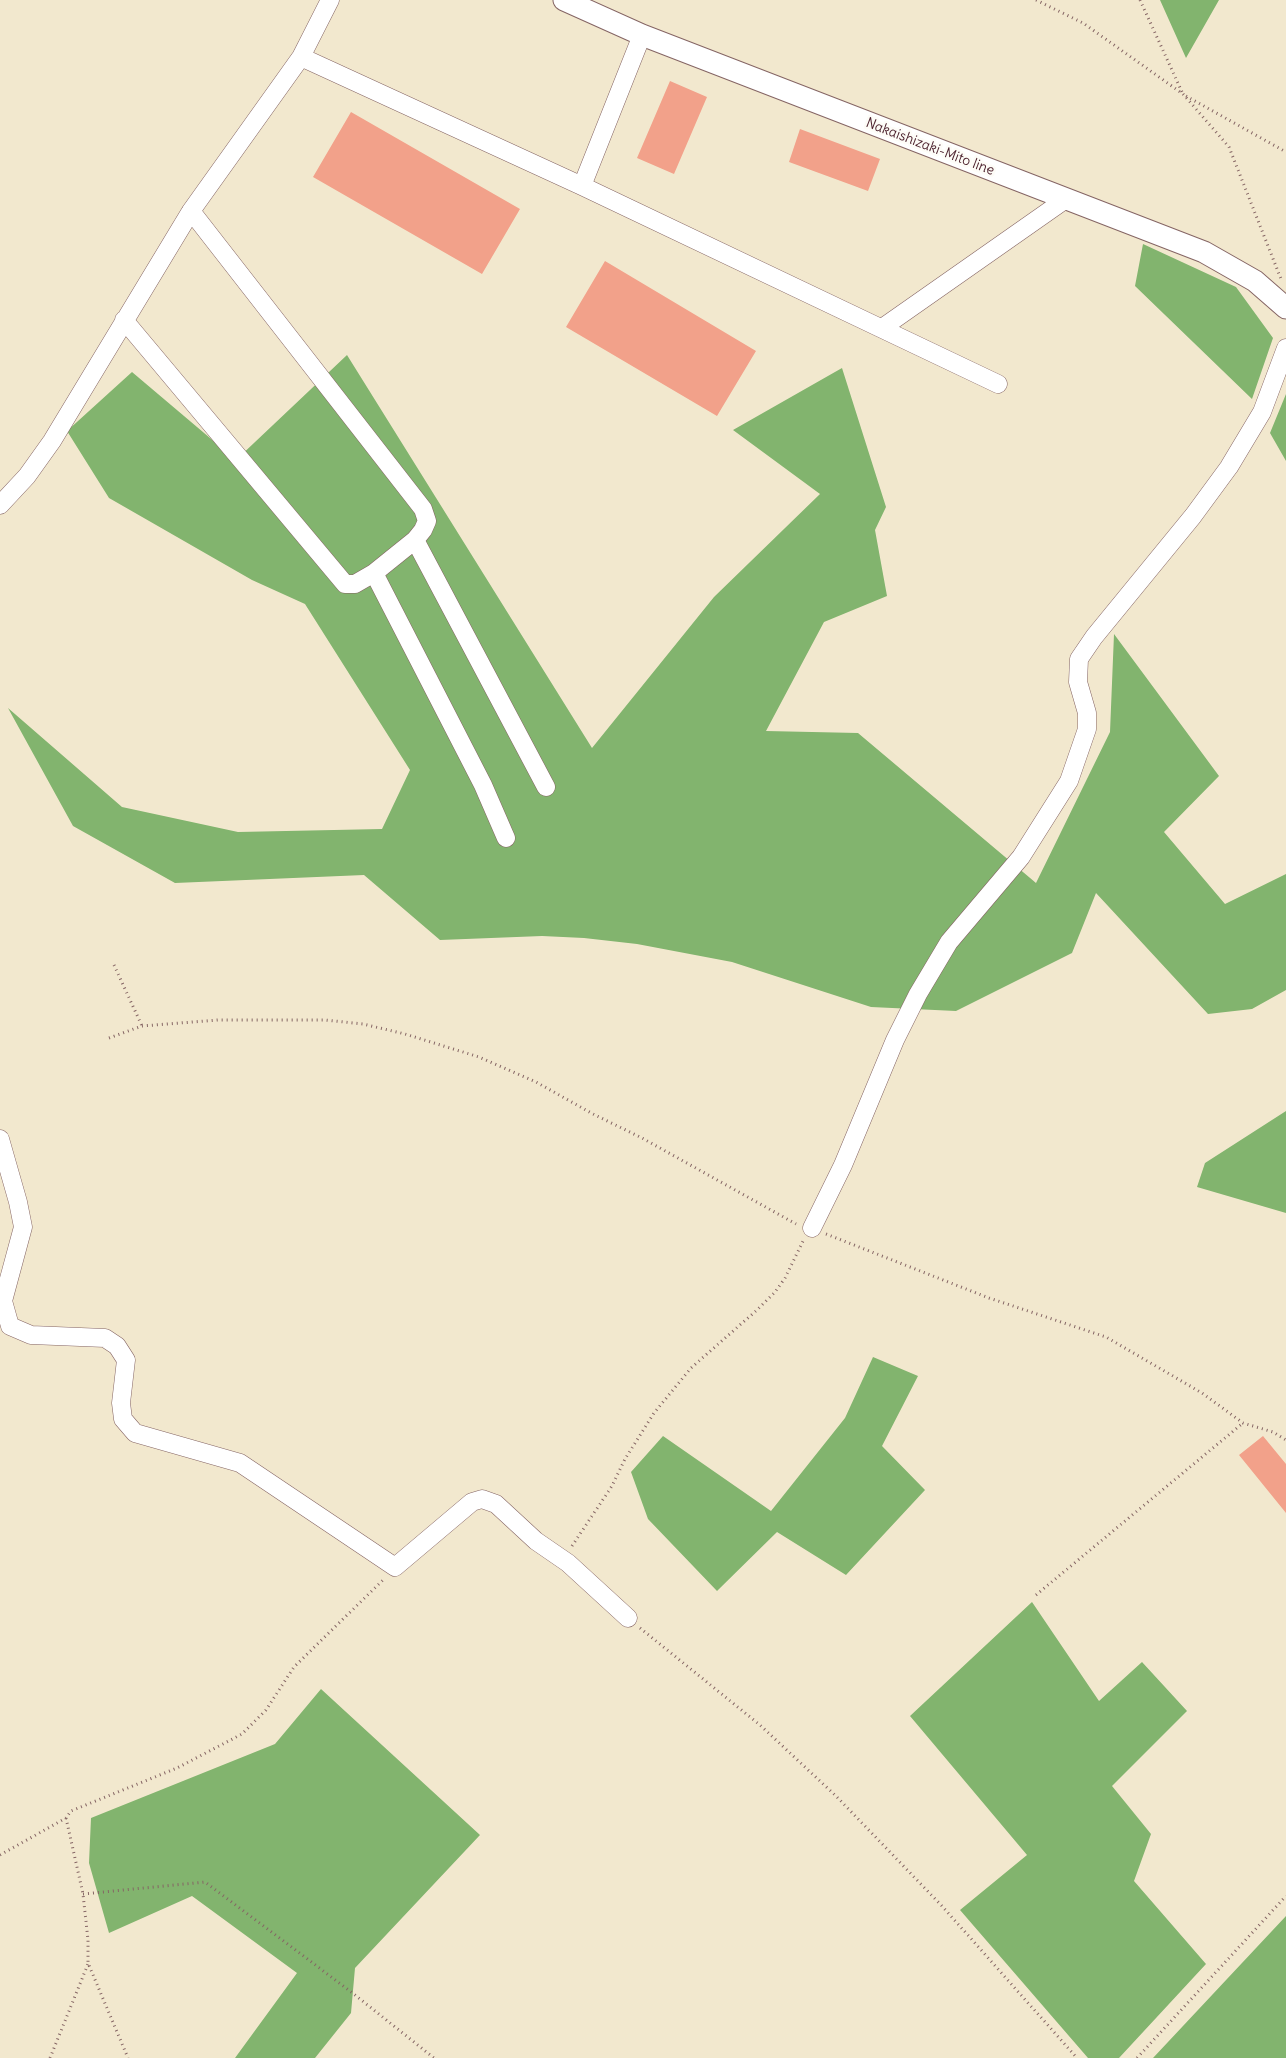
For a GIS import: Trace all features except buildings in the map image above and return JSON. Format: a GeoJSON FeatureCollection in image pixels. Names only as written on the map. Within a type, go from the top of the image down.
{"type":"FeatureCollection","features":[{"type":"Feature","properties":{"kind":"main road","name":"Nakaishizaki-Mito line"},"geometry":{"type":"LineString","coordinates":[[564,0],[642,35],[1204,252],[1255,281],[1282,305]]}},
{"type":"Feature","properties":{"kind":"street"},"geometry":{"type":"LineString","coordinates":[[0,505],[27,476],[52,441],[191,211],[301,57],[330,0]]}},
{"type":"Feature","properties":{"kind":"street"},"geometry":{"type":"LineString","coordinates":[[582,186],[642,35]]}},
{"type":"Feature","properties":{"kind":"street"},"geometry":{"type":"LineString","coordinates":[[301,57],[582,186],[998,384]]}},
{"type":"Feature","properties":{"kind":"street"},"geometry":{"type":"LineString","coordinates":[[882,328],[1066,199]]}},
{"type":"Feature","properties":{"kind":"street"},"geometry":{"type":"LineString","coordinates":[[124,320],[345,584],[355,584],[374,573],[415,540],[427,521],[423,509],[191,211]]}},
{"type":"Feature","properties":{"kind":"street"},"geometry":{"type":"LineString","coordinates":[[812,1228],[843,1165],[895,1040],[918,994],[949,942],[1021,857],[1069,781],[1088,729],[1087,713],[1078,682],[1079,659],[1094,636],[1193,516],[1229,467],[1262,412],[1286,348]]}},
{"type":"Feature","properties":{"kind":"street"},"geometry":{"type":"LineString","coordinates":[[415,540],[546,787]]}},
{"type":"Feature","properties":{"kind":"street"},"geometry":{"type":"LineString","coordinates":[[374,573],[483,785],[506,838]]}},
{"type":"Feature","properties":{"kind":"street"},"geometry":{"type":"LineString","coordinates":[[0,1139],[23,1227],[3,1301],[10,1326],[31,1335],[105,1338],[117,1346],[126,1360],[121,1403],[123,1419],[135,1433],[240,1463],[395,1567],[472,1502],[482,1499],[496,1504],[536,1541],[559,1556],[628,1618]]}},
{"type":"Feature","properties":{"kind":"path"},"geometry":{"type":"LineString","coordinates":[[1036,0],[1083,23],[1182,94],[1286,152]]}},
{"type":"Feature","properties":{"kind":"path"},"geometry":{"type":"LineString","coordinates":[[1048,5],[1052,0]]}},
{"type":"Feature","properties":{"kind":"path"},"geometry":{"type":"LineString","coordinates":[[1140,0],[1182,94],[1229,147],[1281,278],[1282,305]]}},
{"type":"Feature","properties":{"kind":"path"},"geometry":{"type":"LineString","coordinates":[[114,965],[142,1026]]}},
{"type":"Feature","properties":{"kind":"path"},"geometry":{"type":"LineString","coordinates":[[108,1038],[142,1026],[218,1020],[326,1020],[363,1024],[451,1047],[536,1082],[799,1226],[812,1228],[946,1282],[1106,1337],[1202,1393],[1243,1423],[1273,1432],[1286,1440]]}},
{"type":"Feature","properties":{"kind":"path"},"geometry":{"type":"LineString","coordinates":[[559,1556],[569,1549],[588,1525],[654,1413],[691,1368],[775,1292],[812,1228]]}},
{"type":"Feature","properties":{"kind":"path"},"geometry":{"type":"LineString","coordinates":[[1036,1594],[1243,1423]]}},
{"type":"Feature","properties":{"kind":"path"},"geometry":{"type":"LineString","coordinates":[[0,1855],[66,1818],[71,1811],[178,1768],[242,1734],[266,1710],[294,1667],[395,1567]]}},
{"type":"Feature","properties":{"kind":"path"},"geometry":{"type":"LineString","coordinates":[[628,1618],[760,1726],[836,1796],[942,1906],[1077,2058]]}},
{"type":"Feature","properties":{"kind":"path"},"geometry":{"type":"LineString","coordinates":[[50,2058],[88,1963],[88,1940],[83,1894],[66,1818]]}},
{"type":"Feature","properties":{"kind":"path"},"geometry":{"type":"LineString","coordinates":[[83,1894],[205,1882],[350,1991],[434,2058]]}},
{"type":"Feature","properties":{"kind":"path"},"geometry":{"type":"LineString","coordinates":[[1137,2058],[1286,1896]]}},
{"type":"Feature","properties":{"kind":"path"},"geometry":{"type":"LineString","coordinates":[[88,1963],[128,2058]]}},
{"type":"Feature","properties":{"kind":"green space"},"geometry":{"type":"Polygon","coordinates":[[[1160,0],[1219,0],[1186,58],[1160,0]]]}},
{"type":"Feature","properties":{"kind":"green space"},"geometry":{"type":"Polygon","coordinates":[[[1143,244],[1236,287],[1273,338],[1252,399],[1135,286],[1143,244]]]}},
{"type":"Feature","properties":{"kind":"green space"},"geometry":{"type":"Polygon","coordinates":[[[347,355],[592,748],[714,597],[820,494],[733,430],[842,368],[886,507],[875,530],[887,596],[824,622],[766,731],[858,733],[1036,883],[1110,732],[1114,634],[1219,776],[1164,832],[1225,904],[1286,874],[1286,990],[1252,1009],[1208,1014],[1096,893],[1072,953],[956,1011],[871,1007],[732,962],[637,944],[584,938],[542,936],[440,940],[364,875],[175,883],[73,826],[8,708],[122,807],[238,832],[382,829],[410,770],[305,604],[252,580],[109,498],[67,431],[132,372],[236,460],[347,355]]]}},
{"type":"Feature","properties":{"kind":"green space"},"geometry":{"type":"Polygon","coordinates":[[[1286,394],[1286,461],[1270,433],[1286,394]]]}},
{"type":"Feature","properties":{"kind":"green space"},"geometry":{"type":"Polygon","coordinates":[[[1286,1111],[1286,1213],[1197,1187],[1205,1163],[1286,1111]]]}},
{"type":"Feature","properties":{"kind":"green space"},"geometry":{"type":"Polygon","coordinates":[[[873,1357],[918,1376],[882,1446],[925,1490],[846,1575],[777,1532],[717,1591],[648,1519],[631,1472],[663,1436],[771,1511],[845,1418],[873,1357]]]}},
{"type":"Feature","properties":{"kind":"green space"},"geometry":{"type":"Polygon","coordinates":[[[1032,1602],[1099,1701],[1142,1662],[1187,1711],[1112,1786],[1151,1834],[1134,1881],[1206,1964],[1119,2058],[1088,2058],[960,1910],[1027,1855],[910,1716],[1032,1602]]]}},
{"type":"Feature","properties":{"kind":"green space"},"geometry":{"type":"Polygon","coordinates":[[[321,1689],[480,1835],[355,1968],[351,2013],[315,2058],[235,2058],[297,1973],[192,1896],[109,1933],[89,1863],[91,1818],[275,1744],[321,1689]]]}},
{"type":"Feature","properties":{"kind":"green space"},"geometry":{"type":"Polygon","coordinates":[[[1286,1916],[1286,2058],[1153,2058],[1286,1916]]]}}]}
